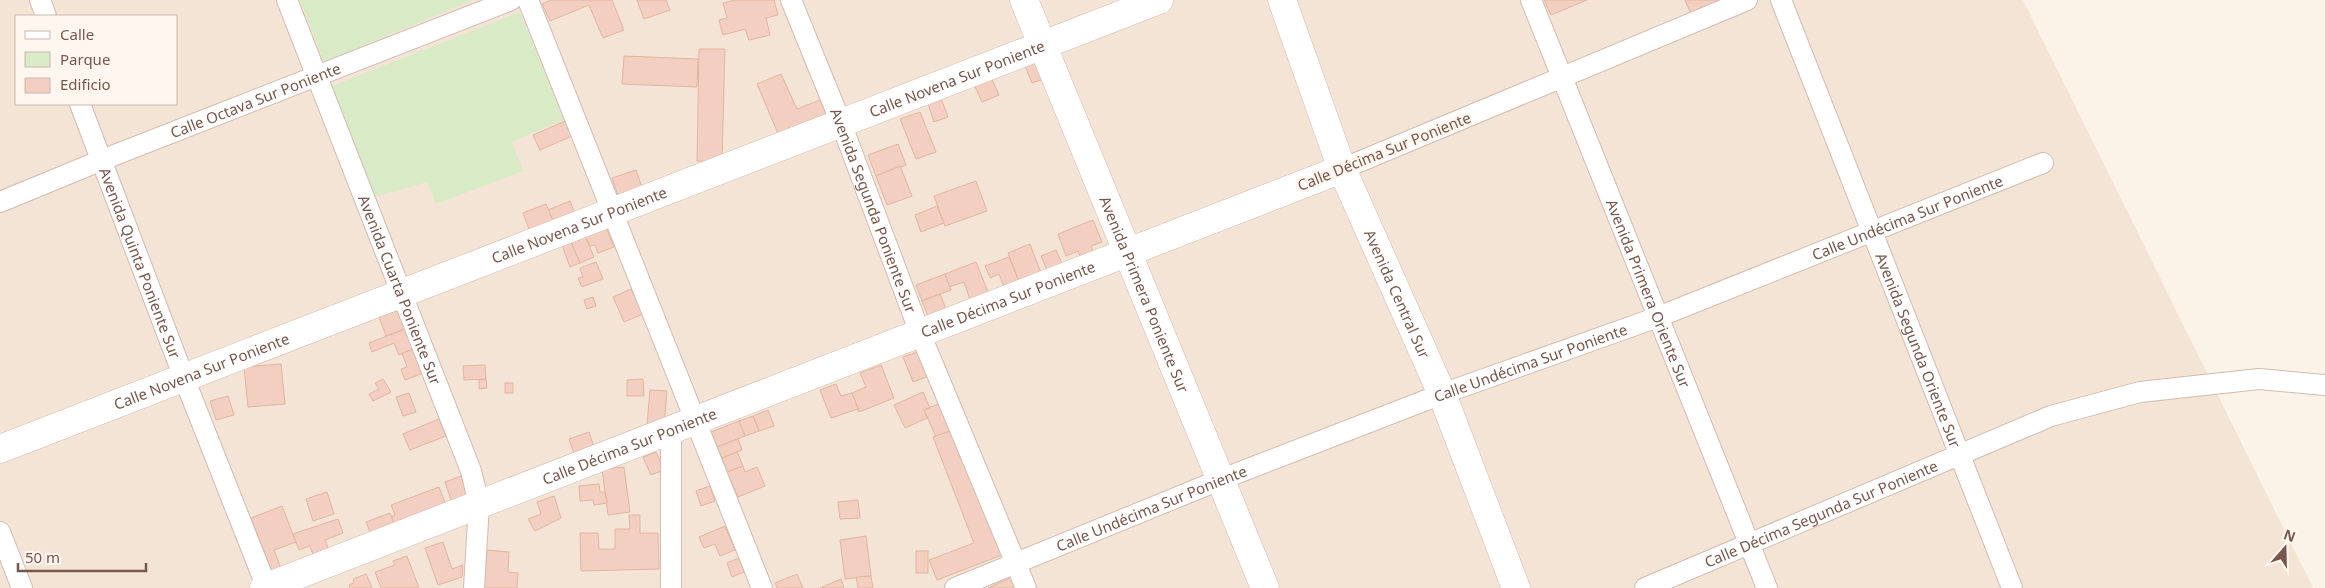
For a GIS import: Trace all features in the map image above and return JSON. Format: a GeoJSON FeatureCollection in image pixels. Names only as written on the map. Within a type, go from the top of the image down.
{"type":"FeatureCollection","features":[{"type":"Feature","properties":{"kind":"street"},"geometry":{"type":"LineString","coordinates":[[40,0],[46,15]]}},
{"type":"Feature","properties":{"kind":"street","name":"Avenida Cuarta Poniente Sur"},"geometry":{"type":"LineString","coordinates":[[287,0],[471,472],[479,504],[474,588]]}},
{"type":"Feature","properties":{"kind":"street","name":"Calle Octava Sur Poniente"},"geometry":{"type":"LineString","coordinates":[[0,202],[102,160],[511,0]]}},
{"type":"Feature","properties":{"kind":"street"},"geometry":{"type":"LineString","coordinates":[[528,0],[614,211],[762,588]]}},
{"type":"Feature","properties":{"kind":"street","name":"Avenida Segunda Poniente Sur"},"geometry":{"type":"LineString","coordinates":[[791,0],[841,123],[920,333],[1026,588]]}},
{"type":"Feature","properties":{"kind":"street","name":"Avenida Primera Poniente Sur"},"geometry":{"type":"LineString","coordinates":[[1024,0],[1222,479],[1265,588]]}},
{"type":"Feature","properties":{"kind":"street","name":"Calle Novena Sur Poniente"},"geometry":{"type":"LineString","coordinates":[[0,449],[1159,0]]}},
{"type":"Feature","properties":{"kind":"street","name":"Avenida Central Sur"},"geometry":{"type":"LineString","coordinates":[[1282,0],[1342,169],[1442,394],[1516,588]]}},
{"type":"Feature","properties":{"kind":"street","name":"Avenida Primera Oriente Sur"},"geometry":{"type":"LineString","coordinates":[[1531,0],[1767,588]]}},
{"type":"Feature","properties":{"kind":"street","name":"Calle Décima Sur Poniente"},"geometry":{"type":"LineString","coordinates":[[266,588],[1342,169],[1747,0]]}},
{"type":"Feature","properties":{"kind":"street","name":"Avenida Segunda Oriente Sur"},"geometry":{"type":"LineString","coordinates":[[1781,0],[2012,588]]}},
{"type":"Feature","properties":{"kind":"street","name":"Avenida Quinta Poniente Sur"},"geometry":{"type":"LineString","coordinates":[[80,105],[266,588]]}},
{"type":"Feature","properties":{"kind":"street","name":"Calle Undécima Sur Poniente"},"geometry":{"type":"LineString","coordinates":[[955,588],[1222,479],[1442,394],[1658,317],[2042,163]]}},
{"type":"Feature","properties":{"kind":"street","name":"Calle Décima Segunda Sur Poniente"},"geometry":{"type":"LineString","coordinates":[[1644,588],[2051,416],[2140,392],[2259,379],[2325,385]]}},
{"type":"Feature","properties":{"kind":"street"},"geometry":{"type":"LineString","coordinates":[[671,430],[671,588]]}},
{"type":"Feature","properties":{"kind":"street"},"geometry":{"type":"LineString","coordinates":[[0,532],[22,588]]}},
{"type":"Feature","properties":{"kind":"shaded area"},"geometry":{"type":"Polygon","coordinates":[[[0,0],[2023,0],[2313,588],[0,588],[0,0]]]}},
{"type":"Feature","properties":{"kind":"green space"},"geometry":{"type":"Polygon","coordinates":[[[300,0],[473,0],[324,62],[300,0]]]}},
{"type":"Feature","properties":{"kind":"green space"},"geometry":{"type":"Polygon","coordinates":[[[520,12],[564,119],[512,142],[523,171],[436,204],[427,182],[371,198],[327,88],[520,12]]]}},
{"type":"Feature","properties":{"kind":"building"},"geometry":{"type":"Polygon","coordinates":[[[551,0],[612,0],[624,30],[603,38],[589,5],[550,21],[542,4],[551,0]]]}},
{"type":"Feature","properties":{"kind":"building"},"geometry":{"type":"Polygon","coordinates":[[[637,0],[666,0],[670,10],[644,19],[637,0]]]}},
{"type":"Feature","properties":{"kind":"building"},"geometry":{"type":"Polygon","coordinates":[[[735,0],[774,0],[778,15],[766,18],[770,35],[749,40],[745,29],[723,35],[719,20],[727,18],[723,3],[735,0]]]}},
{"type":"Feature","properties":{"kind":"building"},"geometry":{"type":"Polygon","coordinates":[[[1544,0],[1587,0],[1551,15],[1544,0]]]}},
{"type":"Feature","properties":{"kind":"building"},"geometry":{"type":"Polygon","coordinates":[[[1685,0],[1725,0],[1691,14],[1685,0]]]}},
{"type":"Feature","properties":{"kind":"building"},"geometry":{"type":"Polygon","coordinates":[[[699,49],[725,49],[722,162],[697,161],[699,49]]]}},
{"type":"Feature","properties":{"kind":"building"},"geometry":{"type":"Polygon","coordinates":[[[1038,55],[1047,78],[1032,83],[1023,61],[1038,55]]]}},
{"type":"Feature","properties":{"kind":"building"},"geometry":{"type":"Polygon","coordinates":[[[624,56],[698,59],[697,87],[622,84],[624,56]]]}},
{"type":"Feature","properties":{"kind":"building"},"geometry":{"type":"Polygon","coordinates":[[[781,74],[797,109],[820,100],[827,116],[779,136],[757,84],[781,74]]]}},
{"type":"Feature","properties":{"kind":"building"},"geometry":{"type":"Polygon","coordinates":[[[990,75],[999,95],[982,102],[973,82],[990,75]]]}},
{"type":"Feature","properties":{"kind":"building"},"geometry":{"type":"Polygon","coordinates":[[[939,93],[948,117],[934,122],[926,98],[939,93]]]}},
{"type":"Feature","properties":{"kind":"building"},"geometry":{"type":"Polygon","coordinates":[[[920,112],[936,152],[916,159],[900,119],[920,112]]]}},
{"type":"Feature","properties":{"kind":"building"},"geometry":{"type":"Polygon","coordinates":[[[565,121],[572,136],[540,150],[533,135],[565,121]]]}},
{"type":"Feature","properties":{"kind":"building"},"geometry":{"type":"Polygon","coordinates":[[[898,144],[906,165],[876,176],[868,155],[898,144]]]}},
{"type":"Feature","properties":{"kind":"building"},"geometry":{"type":"Polygon","coordinates":[[[900,166],[912,196],[887,205],[876,176],[900,166]]]}},
{"type":"Feature","properties":{"kind":"building"},"geometry":{"type":"Polygon","coordinates":[[[636,170],[643,190],[619,198],[612,178],[636,170]]]}},
{"type":"Feature","properties":{"kind":"building"},"geometry":{"type":"Polygon","coordinates":[[[976,181],[987,211],[945,226],[934,196],[976,181]]]}},
{"type":"Feature","properties":{"kind":"building"},"geometry":{"type":"Polygon","coordinates":[[[570,201],[576,217],[555,225],[548,210],[570,201]]]}},
{"type":"Feature","properties":{"kind":"building"},"geometry":{"type":"Polygon","coordinates":[[[546,204],[555,225],[531,234],[523,213],[546,204]]]}},
{"type":"Feature","properties":{"kind":"building"},"geometry":{"type":"Polygon","coordinates":[[[937,206],[944,223],[921,232],[915,215],[937,206]]]}},
{"type":"Feature","properties":{"kind":"building"},"geometry":{"type":"Polygon","coordinates":[[[1093,220],[1102,242],[1091,246],[1096,258],[1083,263],[1078,251],[1066,256],[1058,234],[1093,220]]]}},
{"type":"Feature","properties":{"kind":"building"},"geometry":{"type":"Polygon","coordinates":[[[606,227],[614,247],[598,253],[595,245],[590,246],[585,236],[606,227]]]}},
{"type":"Feature","properties":{"kind":"building"},"geometry":{"type":"Polygon","coordinates":[[[585,236],[594,257],[580,263],[571,242],[585,236]]]}},
{"type":"Feature","properties":{"kind":"building"},"geometry":{"type":"Polygon","coordinates":[[[571,242],[580,263],[570,267],[562,245],[571,242]]]}},
{"type":"Feature","properties":{"kind":"building"},"geometry":{"type":"Polygon","coordinates":[[[1030,244],[1044,281],[1022,289],[1008,253],[1030,244]]]}},
{"type":"Feature","properties":{"kind":"building"},"geometry":{"type":"Polygon","coordinates":[[[1056,250],[1064,268],[1049,275],[1041,256],[1056,250]]]}},
{"type":"Feature","properties":{"kind":"building"},"geometry":{"type":"Polygon","coordinates":[[[1009,257],[1022,289],[1007,294],[999,274],[990,278],[985,266],[1009,257]]]}},
{"type":"Feature","properties":{"kind":"building"},"geometry":{"type":"Polygon","coordinates":[[[596,262],[603,279],[582,287],[578,278],[583,277],[580,268],[596,262]]]}},
{"type":"Feature","properties":{"kind":"building"},"geometry":{"type":"Polygon","coordinates":[[[976,262],[990,297],[972,305],[964,282],[949,287],[945,274],[976,262]]]}},
{"type":"Feature","properties":{"kind":"building"},"geometry":{"type":"Polygon","coordinates":[[[945,274],[951,290],[922,301],[916,285],[945,274]]]}},
{"type":"Feature","properties":{"kind":"building"},"geometry":{"type":"Polygon","coordinates":[[[631,289],[643,314],[624,322],[613,297],[631,289]]]}},
{"type":"Feature","properties":{"kind":"building"},"geometry":{"type":"Polygon","coordinates":[[[940,294],[946,309],[928,316],[922,301],[940,294]]]}},
{"type":"Feature","properties":{"kind":"building"},"geometry":{"type":"Polygon","coordinates":[[[593,297],[596,306],[587,309],[584,300],[593,297]]]}},
{"type":"Feature","properties":{"kind":"building"},"geometry":{"type":"Polygon","coordinates":[[[398,310],[405,329],[386,336],[379,317],[398,310]]]}},
{"type":"Feature","properties":{"kind":"building"},"geometry":{"type":"Polygon","coordinates":[[[405,329],[413,349],[399,355],[394,343],[372,352],[369,343],[405,329]]]}},
{"type":"Feature","properties":{"kind":"building"},"geometry":{"type":"Polygon","coordinates":[[[417,348],[426,372],[405,380],[401,369],[407,367],[402,353],[417,348]]]}},
{"type":"Feature","properties":{"kind":"building"},"geometry":{"type":"Polygon","coordinates":[[[920,351],[929,376],[913,382],[903,357],[920,351]]]}},
{"type":"Feature","properties":{"kind":"building"},"geometry":{"type":"Polygon","coordinates":[[[281,364],[285,404],[248,407],[244,367],[281,364]]]}},
{"type":"Feature","properties":{"kind":"building"},"geometry":{"type":"Polygon","coordinates":[[[485,365],[486,379],[464,380],[463,366],[485,365]]]}},
{"type":"Feature","properties":{"kind":"building"},"geometry":{"type":"Polygon","coordinates":[[[881,365],[894,398],[859,412],[852,393],[866,387],[860,373],[881,365]]]}},
{"type":"Feature","properties":{"kind":"building"},"geometry":{"type":"Polygon","coordinates":[[[383,379],[391,392],[373,401],[369,394],[379,389],[375,383],[383,379]]]}},
{"type":"Feature","properties":{"kind":"building"},"geometry":{"type":"Polygon","coordinates":[[[486,379],[487,388],[479,389],[479,380],[486,379]]]}},
{"type":"Feature","properties":{"kind":"building"},"geometry":{"type":"Polygon","coordinates":[[[643,379],[644,396],[627,396],[627,380],[643,379]]]}},
{"type":"Feature","properties":{"kind":"building"},"geometry":{"type":"Polygon","coordinates":[[[505,383],[513,383],[513,393],[505,393],[505,383]]]}},
{"type":"Feature","properties":{"kind":"building"},"geometry":{"type":"Polygon","coordinates":[[[836,384],[841,396],[852,393],[858,409],[831,418],[820,390],[836,384]]]}},
{"type":"Feature","properties":{"kind":"building"},"geometry":{"type":"Polygon","coordinates":[[[650,390],[667,391],[664,426],[647,425],[650,390]]]}},
{"type":"Feature","properties":{"kind":"building"},"geometry":{"type":"Polygon","coordinates":[[[923,392],[930,408],[924,410],[927,418],[905,428],[894,405],[923,392]]]}},
{"type":"Feature","properties":{"kind":"building"},"geometry":{"type":"Polygon","coordinates":[[[409,393],[416,412],[403,416],[396,397],[409,393]]]}},
{"type":"Feature","properties":{"kind":"building"},"geometry":{"type":"Polygon","coordinates":[[[228,396],[234,415],[216,420],[210,401],[228,396]]]}},
{"type":"Feature","properties":{"kind":"building"},"geometry":{"type":"Polygon","coordinates":[[[941,403],[953,430],[936,437],[924,410],[941,403]]]}},
{"type":"Feature","properties":{"kind":"building"},"geometry":{"type":"Polygon","coordinates":[[[768,410],[774,426],[759,431],[753,416],[768,410]]]}},
{"type":"Feature","properties":{"kind":"building"},"geometry":{"type":"Polygon","coordinates":[[[753,416],[759,431],[745,436],[739,421],[753,416]]]}},
{"type":"Feature","properties":{"kind":"building"},"geometry":{"type":"Polygon","coordinates":[[[439,419],[446,436],[410,450],[403,434],[439,419]]]}},
{"type":"Feature","properties":{"kind":"building"},"geometry":{"type":"Polygon","coordinates":[[[739,421],[745,436],[717,447],[711,432],[739,421]]]}},
{"type":"Feature","properties":{"kind":"building"},"geometry":{"type":"Polygon","coordinates":[[[953,430],[1002,555],[937,580],[929,560],[974,543],[933,437],[953,430]]]}},
{"type":"Feature","properties":{"kind":"building"},"geometry":{"type":"Polygon","coordinates":[[[589,432],[596,453],[576,459],[569,439],[589,432]]]}},
{"type":"Feature","properties":{"kind":"building"},"geometry":{"type":"Polygon","coordinates":[[[738,439],[742,450],[722,458],[717,447],[738,439]]]}},
{"type":"Feature","properties":{"kind":"building"},"geometry":{"type":"Polygon","coordinates":[[[656,452],[664,470],[651,475],[643,457],[656,452]]]}},
{"type":"Feature","properties":{"kind":"building"},"geometry":{"type":"Polygon","coordinates":[[[737,452],[743,466],[727,472],[722,458],[737,452]]]}},
{"type":"Feature","properties":{"kind":"building"},"geometry":{"type":"Polygon","coordinates":[[[743,466],[745,472],[757,467],[765,486],[738,497],[727,472],[743,466]]]}},
{"type":"Feature","properties":{"kind":"building"},"geometry":{"type":"Polygon","coordinates":[[[624,467],[630,512],[608,515],[602,469],[624,467]]]}},
{"type":"Feature","properties":{"kind":"building"},"geometry":{"type":"Polygon","coordinates":[[[461,476],[470,503],[454,508],[445,482],[461,476]]]}},
{"type":"Feature","properties":{"kind":"building"},"geometry":{"type":"Polygon","coordinates":[[[599,484],[600,492],[605,492],[607,503],[594,505],[593,500],[580,501],[579,486],[599,484]]]}},
{"type":"Feature","properties":{"kind":"building"},"geometry":{"type":"Polygon","coordinates":[[[710,486],[715,501],[701,506],[696,491],[710,486]]]}},
{"type":"Feature","properties":{"kind":"building"},"geometry":{"type":"Polygon","coordinates":[[[439,487],[449,513],[398,533],[391,517],[395,515],[391,505],[439,487]]]}},
{"type":"Feature","properties":{"kind":"building"},"geometry":{"type":"Polygon","coordinates":[[[327,492],[334,514],[313,521],[306,499],[327,492]]]}},
{"type":"Feature","properties":{"kind":"building"},"geometry":{"type":"Polygon","coordinates":[[[554,496],[561,518],[535,531],[528,519],[541,514],[537,502],[554,496]]]}},
{"type":"Feature","properties":{"kind":"building"},"geometry":{"type":"Polygon","coordinates":[[[858,500],[860,518],[840,519],[838,502],[858,500]]]}},
{"type":"Feature","properties":{"kind":"building"},"geometry":{"type":"Polygon","coordinates":[[[282,506],[296,542],[274,550],[281,568],[272,572],[251,518],[282,506]]]}},
{"type":"Feature","properties":{"kind":"building"},"geometry":{"type":"Polygon","coordinates":[[[390,513],[398,533],[374,542],[366,522],[390,513]]]}},
{"type":"Feature","properties":{"kind":"building"},"geometry":{"type":"Polygon","coordinates":[[[629,515],[640,515],[640,533],[658,533],[659,569],[581,571],[580,533],[598,533],[599,549],[615,549],[615,529],[630,529],[629,515]]]}},
{"type":"Feature","properties":{"kind":"building"},"geometry":{"type":"Polygon","coordinates":[[[338,519],[343,533],[325,540],[333,561],[317,566],[310,546],[299,550],[293,534],[338,519]]]}},
{"type":"Feature","properties":{"kind":"building"},"geometry":{"type":"Polygon","coordinates":[[[725,526],[735,550],[720,556],[715,544],[704,548],[699,537],[725,526]]]}},
{"type":"Feature","properties":{"kind":"building"},"geometry":{"type":"Polygon","coordinates":[[[866,536],[871,576],[845,579],[840,540],[866,536]]]}},
{"type":"Feature","properties":{"kind":"building"},"geometry":{"type":"Polygon","coordinates":[[[443,542],[452,569],[463,565],[462,577],[438,585],[425,548],[443,542]]]}},
{"type":"Feature","properties":{"kind":"building"},"geometry":{"type":"Polygon","coordinates":[[[487,550],[509,552],[508,572],[518,573],[517,588],[484,588],[487,550]]]}},
{"type":"Feature","properties":{"kind":"building"},"geometry":{"type":"Polygon","coordinates":[[[916,551],[928,551],[928,573],[916,573],[916,551]]]}},
{"type":"Feature","properties":{"kind":"building"},"geometry":{"type":"Polygon","coordinates":[[[407,556],[419,588],[381,588],[375,572],[395,565],[393,561],[407,556]]]}},
{"type":"Feature","properties":{"kind":"building"},"geometry":{"type":"Polygon","coordinates":[[[739,558],[744,572],[732,577],[727,563],[739,558]]]}},
{"type":"Feature","properties":{"kind":"building"},"geometry":{"type":"Polygon","coordinates":[[[366,574],[372,588],[350,588],[349,585],[354,583],[353,579],[366,574]]]}},
{"type":"Feature","properties":{"kind":"building"},"geometry":{"type":"Polygon","coordinates":[[[797,574],[803,588],[777,588],[775,583],[797,574]]]}},
{"type":"Feature","properties":{"kind":"building"},"geometry":{"type":"Polygon","coordinates":[[[871,576],[873,588],[858,588],[856,577],[871,576]]]}},
{"type":"Feature","properties":{"kind":"building"},"geometry":{"type":"Polygon","coordinates":[[[1012,577],[1017,588],[988,588],[1012,577]]]}},
{"type":"Feature","properties":{"kind":"building"},"geometry":{"type":"Polygon","coordinates":[[[841,579],[844,588],[820,588],[841,579]]]}}]}
